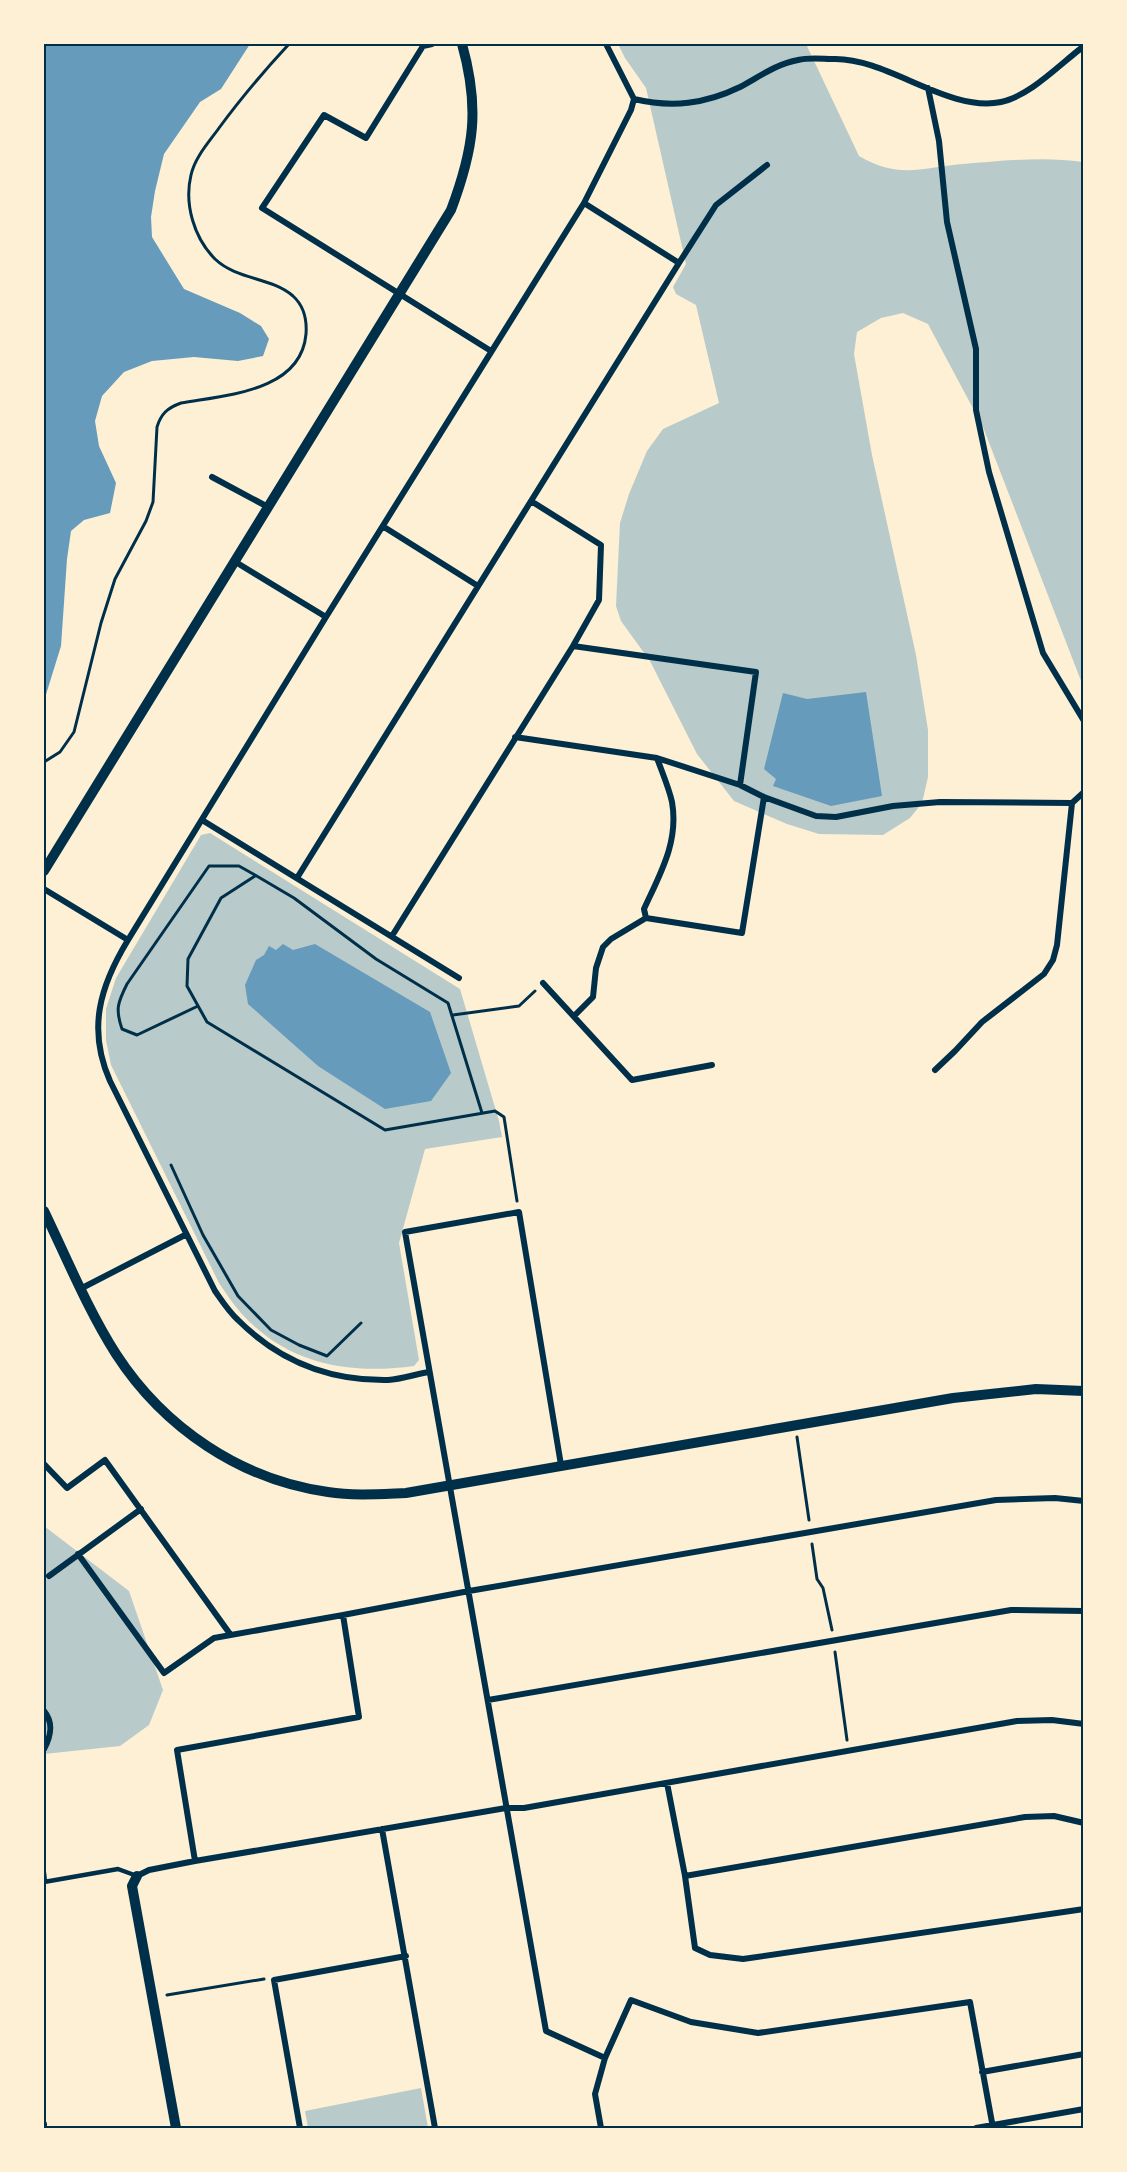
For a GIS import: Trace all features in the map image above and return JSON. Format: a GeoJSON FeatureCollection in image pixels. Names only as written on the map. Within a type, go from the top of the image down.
{"type":"FeatureCollection","features":[{"type":"Feature","properties":{"kind":"street"},"geometry":{"type":"LineString","coordinates":[[432,44],[423,46],[366,138],[324,115],[262,208],[491,351]]}},
{"type":"Feature","properties":{"kind":"street"},"geometry":{"type":"LineString","coordinates":[[44,871],[451,210],[469,155],[473,133],[472,88],[462,44]]}},
{"type":"Feature","properties":{"kind":"street"},"geometry":{"type":"LineString","coordinates":[[429,1372],[390,1380],[354,1378],[307,1368],[268,1347],[236,1319],[215,1291],[185,1235],[102,1065],[98,1040],[98,1009],[113,964],[128,939],[584,203],[631,110],[634,99],[606,44]]}},
{"type":"Feature","properties":{"kind":"street"},"geometry":{"type":"LineString","coordinates":[[634,99],[670,105],[716,97],[742,86],[767,70],[798,59],[838,58],[901,76],[976,104],[1000,102],[1020,96],[1083,46]]}},
{"type":"Feature","properties":{"kind":"street"},"geometry":{"type":"LineString","coordinates":[[928,88],[939,141],[947,222],[976,349],[976,410],[989,472],[1043,652],[1083,721]]}},
{"type":"Feature","properties":{"kind":"street"},"geometry":{"type":"LineString","coordinates":[[297,878],[716,206],[767,165]]}},
{"type":"Feature","properties":{"kind":"street"},"geometry":{"type":"LineString","coordinates":[[584,203],[679,263]]}},
{"type":"Feature","properties":{"kind":"street"},"geometry":{"type":"LineString","coordinates":[[213,477],[268,507]]}},
{"type":"Feature","properties":{"kind":"street"},"geometry":{"type":"LineString","coordinates":[[392,936],[573,646],[599,600],[601,545],[531,501]]}},
{"type":"Feature","properties":{"kind":"street"},"geometry":{"type":"LineString","coordinates":[[384,527],[478,586]]}},
{"type":"Feature","properties":{"kind":"street"},"geometry":{"type":"LineString","coordinates":[[234,561],[326,617]]}},
{"type":"Feature","properties":{"kind":"street"},"geometry":{"type":"LineString","coordinates":[[573,646],[756,672],[740,785]]}},
{"type":"Feature","properties":{"kind":"street"},"geometry":{"type":"LineString","coordinates":[[515,737],[657,758],[740,785],[764,797],[816,816],[836,817],[893,806],[940,802],[1072,803]]}},
{"type":"Feature","properties":{"kind":"street"},"geometry":{"type":"LineString","coordinates":[[646,918],[644,909],[670,852],[674,833],[672,802],[657,758]]}},
{"type":"Feature","properties":{"kind":"street"},"geometry":{"type":"LineString","coordinates":[[935,1070],[982,1022],[1044,974],[1053,960],[1057,945],[1072,803],[1083,792]]}},
{"type":"Feature","properties":{"kind":"street"},"geometry":{"type":"LineString","coordinates":[[574,1016],[593,997],[596,968],[603,947],[611,939],[646,918],[742,933],[764,797]]}},
{"type":"Feature","properties":{"kind":"street"},"geometry":{"type":"LineString","coordinates":[[202,820],[459,978]]}},
{"type":"Feature","properties":{"kind":"street"},"geometry":{"type":"LineString","coordinates":[[44,889],[128,939]]}},
{"type":"Feature","properties":{"kind":"street"},"geometry":{"type":"LineString","coordinates":[[543,983],[632,1080],[712,1065]]}},
{"type":"Feature","properties":{"kind":"street"},"geometry":{"type":"LineString","coordinates":[[44,1211],[112,1346],[144,1392],[174,1422],[210,1450],[254,1471],[290,1484],[328,1492],[369,1495],[450,1486],[796,1424],[996,1392],[1036,1389],[1083,1391]]}},
{"type":"Feature","properties":{"kind":"street"},"geometry":{"type":"LineString","coordinates":[[561,1465],[519,1212],[405,1232],[546,2031],[604,2058]]}},
{"type":"Feature","properties":{"kind":"street"},"geometry":{"type":"LineString","coordinates":[[82,1288],[185,1235]]}},
{"type":"Feature","properties":{"kind":"street"},"geometry":{"type":"LineString","coordinates":[[44,1464],[68,1488],[105,1460],[230,1634]]}},
{"type":"Feature","properties":{"kind":"street"},"geometry":{"type":"LineString","coordinates":[[78,1554],[164,1673],[214,1638],[230,1634],[996,1500],[1055,1498],[1083,1501]]}},
{"type":"Feature","properties":{"kind":"street"},"geometry":{"type":"LineString","coordinates":[[49,1576],[141,1509]]}},
{"type":"Feature","properties":{"kind":"street"},"geometry":{"type":"LineString","coordinates":[[488,1700],[1011,1610],[1083,1611]]}},
{"type":"Feature","properties":{"kind":"street"},"geometry":{"type":"LineString","coordinates":[[195,1861],[177,1750],[358,1717],[343,1615]]}},
{"type":"Feature","properties":{"kind":"street"},"geometry":{"type":"LineString","coordinates":[[44,1711],[51,1724],[50,1737],[44,1749]]}},
{"type":"Feature","properties":{"kind":"street"},"geometry":{"type":"LineString","coordinates":[[176,2128],[132,1886],[137,1876],[149,1870],[506,1808],[524,1808],[1017,1721],[1052,1720],[1083,1724]]}},
{"type":"Feature","properties":{"kind":"street"},"geometry":{"type":"LineString","coordinates":[[667,1783],[685,1876],[695,1948],[710,1955],[743,1959],[1083,1910]]}},
{"type":"Feature","properties":{"kind":"street"},"geometry":{"type":"LineString","coordinates":[[685,1876],[1025,1817],[1054,1816],[1083,1823]]}},
{"type":"Feature","properties":{"kind":"street"},"geometry":{"type":"LineString","coordinates":[[382,1829],[435,2128]]}},
{"type":"Feature","properties":{"kind":"street"},"geometry":{"type":"LineString","coordinates":[[300,2128],[274,1980],[406,1956]]}},
{"type":"Feature","properties":{"kind":"street"},"geometry":{"type":"LineString","coordinates":[[601,2128],[595,2094],[604,2058],[631,2000],[691,2022],[758,2033],[970,2002],[992,2127]]}},
{"type":"Feature","properties":{"kind":"street"},"geometry":{"type":"LineString","coordinates":[[982,2072],[1083,2054]]}},
{"type":"Feature","properties":{"kind":"street"},"geometry":{"type":"LineString","coordinates":[[976,2128],[992,2127],[1083,2109]]}},
{"type":"Feature","properties":{"kind":"lane"},"geometry":{"type":"LineString","coordinates":[[44,1873],[44,1882],[118,1869],[137,1876]]}},
{"type":"Feature","properties":{"kind":"path"},"geometry":{"type":"LineString","coordinates":[[44,762],[60,752],[74,732],[101,623],[115,579],[146,521],[153,502],[157,428],[161,416],[169,408],[181,403],[258,388],[276,380],[292,368],[301,352],[306,319],[293,296],[233,272],[215,259],[195,228],[190,213],[191,173],[202,152],[255,81],[289,44]]}},
{"type":"Feature","properties":{"kind":"path"},"geometry":{"type":"LineString","coordinates":[[198,1006],[137,1035],[122,1029],[117,1015],[119,1000],[127,984],[209,866],[239,866],[294,898],[376,959],[448,1003],[482,1113]]}},
{"type":"Feature","properties":{"kind":"path"},"geometry":{"type":"LineString","coordinates":[[255,875],[221,898],[188,959],[187,986],[207,1022],[386,1130],[495,1111],[504,1117],[519,1212]]}},
{"type":"Feature","properties":{"kind":"path"},"geometry":{"type":"LineString","coordinates":[[453,1015],[519,1006],[543,983]]}},
{"type":"Feature","properties":{"kind":"path"},"geometry":{"type":"LineString","coordinates":[[171,1165],[203,1236],[238,1296],[271,1330],[299,1345],[327,1356],[361,1323]]}},
{"type":"Feature","properties":{"kind":"path"},"geometry":{"type":"LineString","coordinates":[[796,1424],[817,1579],[823,1588],[833,1640],[849,1751]]}},
{"type":"Feature","properties":{"kind":"path"},"geometry":{"type":"LineString","coordinates":[[153,1997],[265,1979],[274,1980]]}},
{"type":"Feature","properties":{"kind":"shaded area"},"geometry":{"type":"Polygon","coordinates":[[[618,44],[806,44],[859,156],[886,168],[910,170],[1038,159],[1083,162],[1083,686],[983,427],[928,324],[903,313],[881,318],[857,332],[854,354],[872,455],[916,655],[928,730],[928,777],[922,803],[910,818],[883,835],[819,834],[787,824],[734,801],[697,754],[650,661],[621,621],[616,606],[620,523],[647,451],[663,429],[719,403],[696,305],[676,294],[673,287],[686,264],[646,88],[618,44]]]}},
{"type":"Feature","properties":{"kind":"shaded area"},"geometry":{"type":"Polygon","coordinates":[[[210,833],[460,989],[502,1137],[425,1149],[399,1243],[419,1360],[414,1366],[366,1369],[320,1362],[299,1355],[278,1344],[241,1313],[219,1283],[111,1065],[106,1040],[106,1009],[116,978],[201,835],[210,833]]]}},
{"type":"Feature","properties":{"kind":"shaded area"},"geometry":{"type":"Polygon","coordinates":[[[44,1526],[129,1591],[163,1690],[149,1725],[120,1746],[44,1754],[44,1526]]]}},
{"type":"Feature","properties":{"kind":"shaded area"},"geometry":{"type":"Polygon","coordinates":[[[421,2088],[428,2128],[308,2128],[305,2111],[421,2088]]]}},
{"type":"Feature","properties":{"kind":"water"},"geometry":{"type":"Polygon","coordinates":[[[44,44],[250,44],[221,89],[200,102],[164,154],[151,217],[152,237],[184,289],[240,313],[261,326],[269,339],[263,356],[238,361],[194,357],[152,361],[124,372],[102,396],[95,421],[99,446],[116,483],[110,513],[84,520],[71,531],[61,646],[44,701],[44,44]]]}},
{"type":"Feature","properties":{"kind":"water"},"geometry":{"type":"Polygon","coordinates":[[[866,692],[882,796],[831,806],[773,786],[776,779],[764,769],[783,693],[807,699],[866,692]]]}},
{"type":"Feature","properties":{"kind":"water"},"geometry":{"type":"Polygon","coordinates":[[[283,944],[293,950],[315,944],[430,1012],[451,1073],[431,1101],[385,1109],[318,1066],[248,1004],[245,985],[256,960],[264,955],[269,946],[276,950],[283,944]]]}}]}
